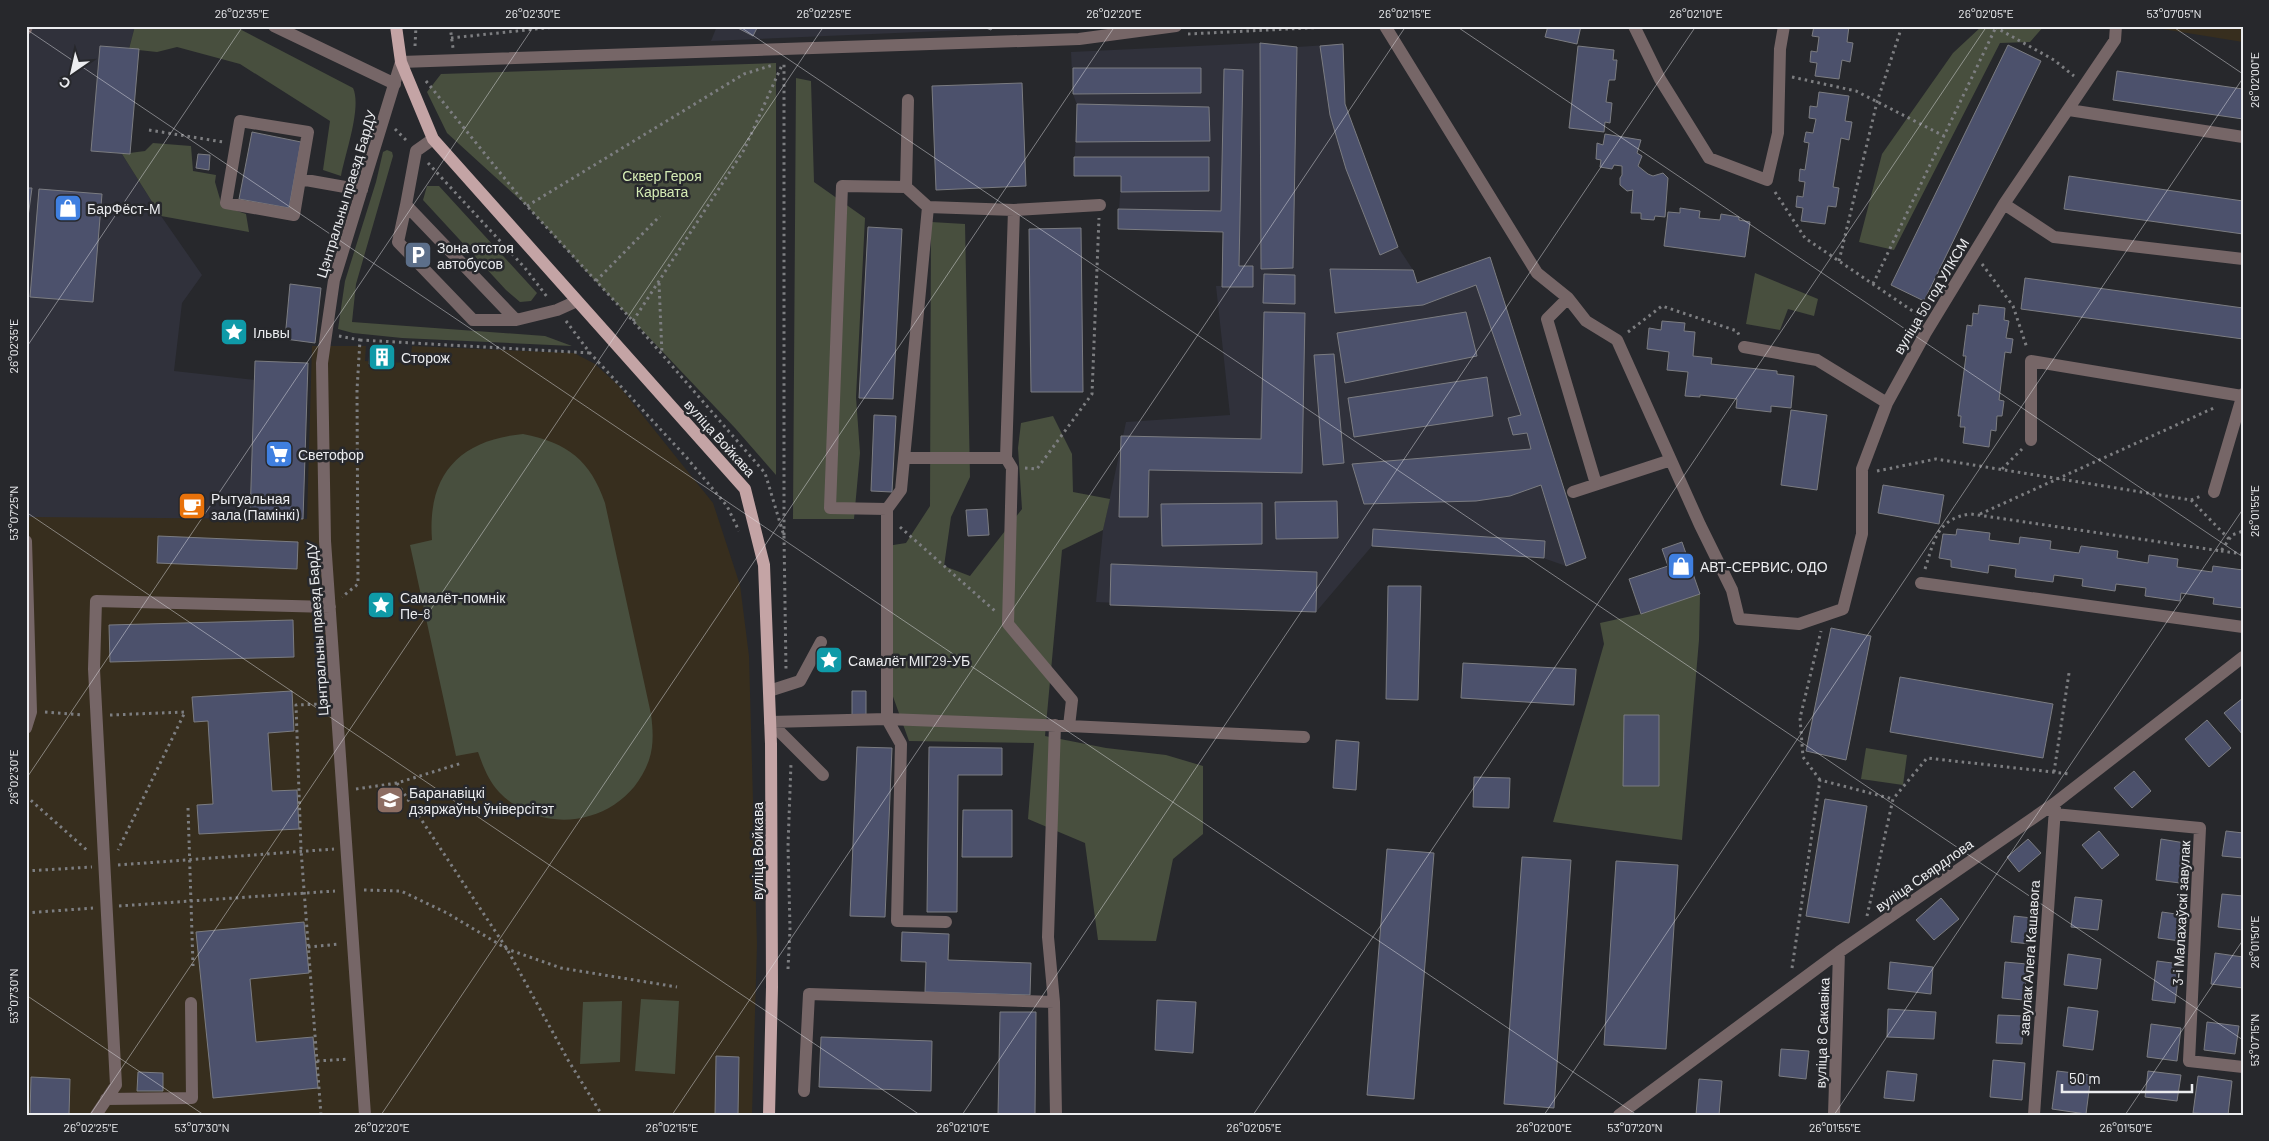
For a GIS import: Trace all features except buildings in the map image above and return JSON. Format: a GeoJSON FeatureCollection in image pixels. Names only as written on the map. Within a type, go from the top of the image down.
{"type":"FeatureCollection","features":[{"type":"Feature","properties":{"kind":"main road","name":"вуліца Войкава"},"geometry":{"type":"LineString","coordinates":[[396,26],[401,62],[433,139],[745,489],[764,566],[769,691],[772,987],[769,1115]]}},
{"type":"Feature","properties":{"kind":"street"},"geometry":{"type":"LineString","coordinates":[[274,26],[395,84]]}},
{"type":"Feature","properties":{"kind":"street"},"geometry":{"type":"LineString","coordinates":[[1385,26],[1537,273],[1568,298],[1586,321],[1617,340],[1700,525],[1732,590],[1739,619],[1799,624],[1825,615]]}},
{"type":"Feature","properties":{"kind":"street"},"geometry":{"type":"LineString","coordinates":[[1634,26],[1660,79],[1709,158],[1767,180],[1778,133],[1780,49],[1784,26]]}},
{"type":"Feature","properties":{"kind":"street","name":"вуліца 50 год УЛКСМ"},"geometry":{"type":"LineString","coordinates":[[1825,615],[1843,609],[1862,534],[1862,470],[1886,403],[1930,324],[2004,204],[2115,40],[2116,26]]}},
{"type":"Feature","properties":{"kind":"street"},"geometry":{"type":"LineString","coordinates":[[401,62],[1079,39],[1181,30]]}},
{"type":"Feature","properties":{"kind":"street","name":"Цэнтральны праезд БарДУ"},"geometry":{"type":"LineString","coordinates":[[365,1115],[325,541],[322,362],[334,280],[401,62]]}},
{"type":"Feature","properties":{"kind":"street"},"geometry":{"type":"LineString","coordinates":[[906,187],[908,100]]}},
{"type":"Feature","properties":{"kind":"street"},"geometry":{"type":"LineString","coordinates":[[2069,110],[2243,137]]}},
{"type":"Feature","properties":{"kind":"street"},"geometry":{"type":"LineString","coordinates":[[240,121],[308,132],[300,179],[294,215],[226,203],[240,121]]}},
{"type":"Feature","properties":{"kind":"street"},"geometry":{"type":"LineString","coordinates":[[433,139],[416,151],[398,242],[473,320],[516,320],[558,310],[577,301]]}},
{"type":"Feature","properties":{"kind":"street"},"geometry":{"type":"LineString","coordinates":[[300,179],[362,190]]}},
{"type":"Feature","properties":{"kind":"street"},"geometry":{"type":"LineString","coordinates":[[887,512],[830,508],[842,186],[906,187],[928,207],[1014,210],[1100,206]]}},
{"type":"Feature","properties":{"kind":"street"},"geometry":{"type":"LineString","coordinates":[[406,204],[516,320]]}},
{"type":"Feature","properties":{"kind":"street"},"geometry":{"type":"LineString","coordinates":[[2004,204],[2054,237],[2243,259]]}},
{"type":"Feature","properties":{"kind":"street"},"geometry":{"type":"LineString","coordinates":[[928,207],[901,490],[887,512],[887,719],[901,744],[897,921],[946,922]]}},
{"type":"Feature","properties":{"kind":"street"},"geometry":{"type":"LineString","coordinates":[[1014,210],[1008,624],[1072,700],[1069,726]]}},
{"type":"Feature","properties":{"kind":"street"},"geometry":{"type":"LineString","coordinates":[[1568,298],[1547,319],[1596,484]]}},
{"type":"Feature","properties":{"kind":"street"},"geometry":{"type":"LineString","coordinates":[[1744,347],[1818,360],[1886,403]]}},
{"type":"Feature","properties":{"kind":"street"},"geometry":{"type":"LineString","coordinates":[[2031,440],[2031,361],[2242,395],[2214,492]]}},
{"type":"Feature","properties":{"kind":"street"},"geometry":{"type":"LineString","coordinates":[[904,458],[1009,463]]}},
{"type":"Feature","properties":{"kind":"street"},"geometry":{"type":"LineString","coordinates":[[1573,492],[1671,460]]}},
{"type":"Feature","properties":{"kind":"street"},"geometry":{"type":"LineString","coordinates":[[26,541],[31,712],[26,728]]}},
{"type":"Feature","properties":{"kind":"street"},"geometry":{"type":"LineString","coordinates":[[1921,583],[2243,627]]}},
{"type":"Feature","properties":{"kind":"street"},"geometry":{"type":"LineString","coordinates":[[96,1115],[116,1085],[94,669],[96,600],[330,607]]}},
{"type":"Feature","properties":{"kind":"street"},"geometry":{"type":"LineString","coordinates":[[769,691],[800,681],[821,642]]}},
{"type":"Feature","properties":{"kind":"street","name":"вуліца Свярдлова"},"geometry":{"type":"LineString","coordinates":[[1619,1115],[1839,952],[2055,809],[2090,776],[2243,657]]}},
{"type":"Feature","properties":{"kind":"street"},"geometry":{"type":"LineString","coordinates":[[770,722],[887,719],[1304,737]]}},
{"type":"Feature","properties":{"kind":"street"},"geometry":{"type":"LineString","coordinates":[[770,722],[823,775]]}},
{"type":"Feature","properties":{"kind":"street"},"geometry":{"type":"LineString","coordinates":[[1055,725],[1048,938],[1054,1002],[1056,1115]]}},
{"type":"Feature","properties":{"kind":"street","name":"3-і Малахаўскі завулак"},"geometry":{"type":"LineString","coordinates":[[2055,809],[2200,828],[2188,1062],[2243,1067]]}},
{"type":"Feature","properties":{"kind":"street","name":"завулак Алега Кашавога"},"geometry":{"type":"LineString","coordinates":[[2034,1115],[2055,809]]}},
{"type":"Feature","properties":{"kind":"street","name":"вуліца 8 Сакавіка"},"geometry":{"type":"LineString","coordinates":[[1834,1115],[1839,952]]}},
{"type":"Feature","properties":{"kind":"street"},"geometry":{"type":"LineString","coordinates":[[804,1091],[809,994],[1054,1002]]}},
{"type":"Feature","properties":{"kind":"street"},"geometry":{"type":"LineString","coordinates":[[106,1099],[192,1098],[191,1004]]}},
{"type":"Feature","properties":{"kind":"path"},"geometry":{"type":"LineString","coordinates":[[416,26],[414,61],[432,90],[527,206],[633,321],[765,473],[784,536],[783,57]]}},
{"type":"Feature","properties":{"kind":"path"},"geometry":{"type":"LineString","coordinates":[[450,26],[454,60]]}},
{"type":"Feature","properties":{"kind":"path"},"geometry":{"type":"LineString","coordinates":[[451,38],[564,26]]}},
{"type":"Feature","properties":{"kind":"path"},"geometry":{"type":"LineString","coordinates":[[1181,30],[1347,26]]}},
{"type":"Feature","properties":{"kind":"path"},"geometry":{"type":"LineString","coordinates":[[1839,261],[1877,102],[1902,26]]}},
{"type":"Feature","properties":{"kind":"path"},"geometry":{"type":"LineString","coordinates":[[1873,284],[1995,27],[2054,60],[2085,86]]}},
{"type":"Feature","properties":{"kind":"path"},"geometry":{"type":"LineString","coordinates":[[527,206],[744,74],[784,62]]}},
{"type":"Feature","properties":{"kind":"path"},"geometry":{"type":"LineString","coordinates":[[633,321],[744,150],[784,62]]}},
{"type":"Feature","properties":{"kind":"path"},"geometry":{"type":"LineString","coordinates":[[1779,74],[1856,91],[1944,136]]}},
{"type":"Feature","properties":{"kind":"path"},"geometry":{"type":"LineString","coordinates":[[384,118],[525,268],[590,353],[687,458],[727,506],[739,532]]}},
{"type":"Feature","properties":{"kind":"path"},"geometry":{"type":"LineString","coordinates":[[149,130],[236,144]]}},
{"type":"Feature","properties":{"kind":"path"},"geometry":{"type":"LineString","coordinates":[[1767,180],[1805,238],[1930,324]]}},
{"type":"Feature","properties":{"kind":"path"},"geometry":{"type":"LineString","coordinates":[[1009,463],[1037,469],[1092,394],[1100,206]]}},
{"type":"Feature","properties":{"kind":"path"},"geometry":{"type":"LineString","coordinates":[[596,280],[660,216]]}},
{"type":"Feature","properties":{"kind":"path"},"geometry":{"type":"LineString","coordinates":[[1974,253],[2013,306],[2031,361]]}},
{"type":"Feature","properties":{"kind":"path"},"geometry":{"type":"LineString","coordinates":[[659,281],[662,354]]}},
{"type":"Feature","properties":{"kind":"path"},"geometry":{"type":"LineString","coordinates":[[1617,340],[1662,306],[1737,331],[1744,347]]}},
{"type":"Feature","properties":{"kind":"path"},"geometry":{"type":"LineString","coordinates":[[326,333],[360,340],[590,353]]}},
{"type":"Feature","properties":{"kind":"path"},"geometry":{"type":"LineString","coordinates":[[330,607],[358,584],[357,399],[360,340]]}},
{"type":"Feature","properties":{"kind":"path"},"geometry":{"type":"LineString","coordinates":[[1979,515],[2242,395]]}},
{"type":"Feature","properties":{"kind":"path"},"geometry":{"type":"LineString","coordinates":[[2002,470],[2031,440]]}},
{"type":"Feature","properties":{"kind":"path"},"geometry":{"type":"LineString","coordinates":[[1862,474],[1936,459],[2191,500],[2214,492]]}},
{"type":"Feature","properties":{"kind":"path"},"geometry":{"type":"LineString","coordinates":[[2191,500],[2229,539]]}},
{"type":"Feature","properties":{"kind":"path"},"geometry":{"type":"LineString","coordinates":[[887,512],[1008,624]]}},
{"type":"Feature","properties":{"kind":"path"},"geometry":{"type":"LineString","coordinates":[[1921,583],[1937,532],[1957,516],[1979,515],[2243,554]]}},
{"type":"Feature","properties":{"kind":"path"},"geometry":{"type":"LineString","coordinates":[[2221,551],[2232,535],[2243,531]]}},
{"type":"Feature","properties":{"kind":"path"},"geometry":{"type":"LineString","coordinates":[[1825,615],[1800,718],[1803,757],[1820,780],[1893,799]]}},
{"type":"Feature","properties":{"kind":"path"},"geometry":{"type":"LineString","coordinates":[[2054,772],[2070,673]]}},
{"type":"Feature","properties":{"kind":"path"},"geometry":{"type":"LineString","coordinates":[[320,1115],[304,893],[296,705],[336,704]]}},
{"type":"Feature","properties":{"kind":"path"},"geometry":{"type":"LineString","coordinates":[[31,712],[96,715],[185,712],[120,848],[105,866]]}},
{"type":"Feature","properties":{"kind":"path"},"geometry":{"type":"LineString","coordinates":[[1863,936],[1893,799],[1927,758],[2090,776]]}},
{"type":"Feature","properties":{"kind":"path"},"geometry":{"type":"LineString","coordinates":[[343,791],[397,782],[462,763]]}},
{"type":"Feature","properties":{"kind":"path"},"geometry":{"type":"LineString","coordinates":[[1788,990],[1820,780]]}},
{"type":"Feature","properties":{"kind":"path"},"geometry":{"type":"LineString","coordinates":[[397,782],[508,949],[568,1060],[602,1115]]}},
{"type":"Feature","properties":{"kind":"path"},"geometry":{"type":"LineString","coordinates":[[26,796],[105,866]]}},
{"type":"Feature","properties":{"kind":"path"},"geometry":{"type":"LineString","coordinates":[[188,808],[193,966]]}},
{"type":"Feature","properties":{"kind":"path"},"geometry":{"type":"LineString","coordinates":[[26,871],[347,848]]}},
{"type":"Feature","properties":{"kind":"path"},"geometry":{"type":"LineString","coordinates":[[26,913],[350,890],[401,891],[447,914],[508,949],[560,968],[678,987]]}},
{"type":"Feature","properties":{"kind":"path"},"geometry":{"type":"LineString","coordinates":[[308,947],[353,943]]}},
{"type":"Feature","properties":{"kind":"path"},"geometry":{"type":"LineString","coordinates":[[317,1061],[362,1058]]}},
{"type":"Feature","properties":{"kind":"shaded area"},"geometry":{"type":"Polygon","coordinates":[[[26,26],[135,26],[129,49],[100,46],[91,151],[122,154],[161,216],[202,275],[182,303],[174,371],[255,380],[250,526],[26,525],[26,26]]]}},
{"type":"Feature","properties":{"kind":"shaded area"},"geometry":{"type":"Polygon","coordinates":[[[717,26],[1058,26],[711,41],[717,26]]]}},
{"type":"Feature","properties":{"kind":"shaded area"},"geometry":{"type":"Polygon","coordinates":[[[2144,26],[2243,26],[2243,42],[2144,26]]]}},
{"type":"Feature","properties":{"kind":"shaded area"},"geometry":{"type":"Polygon","coordinates":[[[1260,43],[1297,47],[1343,44],[1345,104],[1398,247],[1413,270],[1417,282],[1490,257],[1586,558],[1566,566],[1543,558],[1372,546],[1316,612],[1096,602],[1103,530],[1126,422],[1230,415],[1216,286],[1222,286],[1223,232],[1118,229],[1121,176],[1074,176],[1077,105],[1073,94],[1071,52],[1260,43]]]}},
{"type":"Feature","properties":{"kind":"shaded area","name":"Баранавіцкі дзяржаўны ўніверсітэт"},"geometry":{"type":"Polygon","coordinates":[[[312,346],[366,346],[365,361],[410,363],[412,346],[574,353],[595,364],[619,386],[713,503],[740,585],[749,656],[757,945],[752,1115],[26,1115],[26,517],[307,519],[312,346]]]}},
{"type":"Feature","properties":{"kind":"green space"},"geometry":{"type":"Polygon","coordinates":[[[135,26],[234,26],[353,88],[355,96],[354,118],[341,176],[323,170],[330,121],[240,64],[177,47],[157,52],[129,49],[135,26]]]}},
{"type":"Feature","properties":{"kind":"green space"},"geometry":{"type":"Polygon","coordinates":[[[1982,26],[2044,26],[2030,42],[2000,43],[1894,250],[1859,242],[1882,154],[1953,53],[1982,26]]]}},
{"type":"Feature","properties":{"kind":"green space","name":"Сквер Героя Карвата"},"geometry":{"type":"Polygon","coordinates":[[[776,63],[776,475],[735,428],[527,206],[447,133],[427,92],[441,74],[776,63]]]}},
{"type":"Feature","properties":{"kind":"green space"},"geometry":{"type":"Polygon","coordinates":[[[796,78],[811,81],[814,182],[865,218],[856,397],[860,453],[854,519],[793,519],[796,78]]]}},
{"type":"Feature","properties":{"kind":"green space"},"geometry":{"type":"Polygon","coordinates":[[[153,143],[191,146],[193,171],[216,175],[215,182],[222,206],[246,214],[249,232],[161,216],[122,154],[145,151],[153,143]]]}},
{"type":"Feature","properties":{"kind":"green space"},"geometry":{"type":"Polygon","coordinates":[[[387,150],[392,152],[393,156],[356,284],[352,322],[545,336],[572,346],[402,338],[353,333],[338,329],[345,281],[376,182],[383,152],[387,150]]]}},
{"type":"Feature","properties":{"kind":"green space"},"geometry":{"type":"Polygon","coordinates":[[[427,186],[439,186],[537,293],[531,301],[520,302],[506,290],[423,200],[427,186]]]}},
{"type":"Feature","properties":{"kind":"green space"},"geometry":{"type":"Polygon","coordinates":[[[931,222],[965,224],[970,477],[951,517],[944,566],[970,576],[1022,509],[1018,448],[1021,423],[1053,416],[1072,454],[1073,492],[1110,499],[1103,530],[1062,550],[1045,736],[1106,748],[1166,755],[1203,766],[1203,834],[1173,859],[1156,941],[1098,940],[1085,843],[1028,819],[1034,743],[909,741],[887,680],[887,546],[906,543],[930,506],[931,222]]]}},
{"type":"Feature","properties":{"kind":"green space"},"geometry":{"type":"Polygon","coordinates":[[[1755,273],[1818,299],[1814,316],[1788,309],[1780,330],[1746,324],[1755,273]]]}},
{"type":"Feature","properties":{"kind":"green space"},"geometry":{"type":"Polygon","coordinates":[[[523,434],[565,448],[584,465],[599,488],[605,503],[651,714],[652,749],[649,760],[638,781],[623,798],[604,810],[583,818],[561,820],[539,816],[518,807],[499,792],[492,783],[478,752],[456,756],[410,545],[432,540],[432,517],[435,497],[442,479],[452,465],[465,453],[481,444],[523,434]]]}},
{"type":"Feature","properties":{"kind":"green space"},"geometry":{"type":"Polygon","coordinates":[[[1700,594],[1699,640],[1682,840],[1553,822],[1604,644],[1600,623],[1641,614],[1700,594]]]}},
{"type":"Feature","properties":{"kind":"green space"},"geometry":{"type":"Polygon","coordinates":[[[1866,748],[1907,755],[1903,785],[1861,779],[1866,748]]]}},
{"type":"Feature","properties":{"kind":"green space"},"geometry":{"type":"Polygon","coordinates":[[[641,999],[679,1001],[675,1074],[635,1071],[641,999]]]}},
{"type":"Feature","properties":{"kind":"green space"},"geometry":{"type":"Polygon","coordinates":[[[622,1001],[620,1062],[580,1064],[583,1002],[622,1001]]]}},
{"type":"Feature","properties":{"kind":"place","name":"БарФёст-М"},"geometry":{"type":"Point","coordinates":[68,208]}},
{"type":"Feature","properties":{"kind":"place","name":"Зона отстоя автобусов"},"geometry":{"type":"Point","coordinates":[418,255]}},
{"type":"Feature","properties":{"kind":"place","name":"Ільвы"},"geometry":{"type":"Point","coordinates":[234,332]}},
{"type":"Feature","properties":{"kind":"place","name":"Сторож"},"geometry":{"type":"Point","coordinates":[382,357]}},
{"type":"Feature","properties":{"kind":"place","name":"Светофор"},"geometry":{"type":"Point","coordinates":[279,454]}},
{"type":"Feature","properties":{"kind":"place","name":"Рытуальная зала (Памінкі)"},"geometry":{"type":"Point","coordinates":[192,506]}},
{"type":"Feature","properties":{"kind":"place","name":"АВТ-СЕРВИС, ОДО"},"geometry":{"type":"Point","coordinates":[1681,566]}},
{"type":"Feature","properties":{"kind":"place","name":"Самалёт-помнік Пе-8"},"geometry":{"type":"Point","coordinates":[381,605]}},
{"type":"Feature","properties":{"kind":"place","name":"Самалёт МІГ29-УБ"},"geometry":{"type":"Point","coordinates":[829,660]}},
{"type":"Feature","properties":{"kind":"place","name":"Баранавіцкі дзяржаўны ўніверсітэт"},"geometry":{"type":"Point","coordinates":[390,800]}}]}
